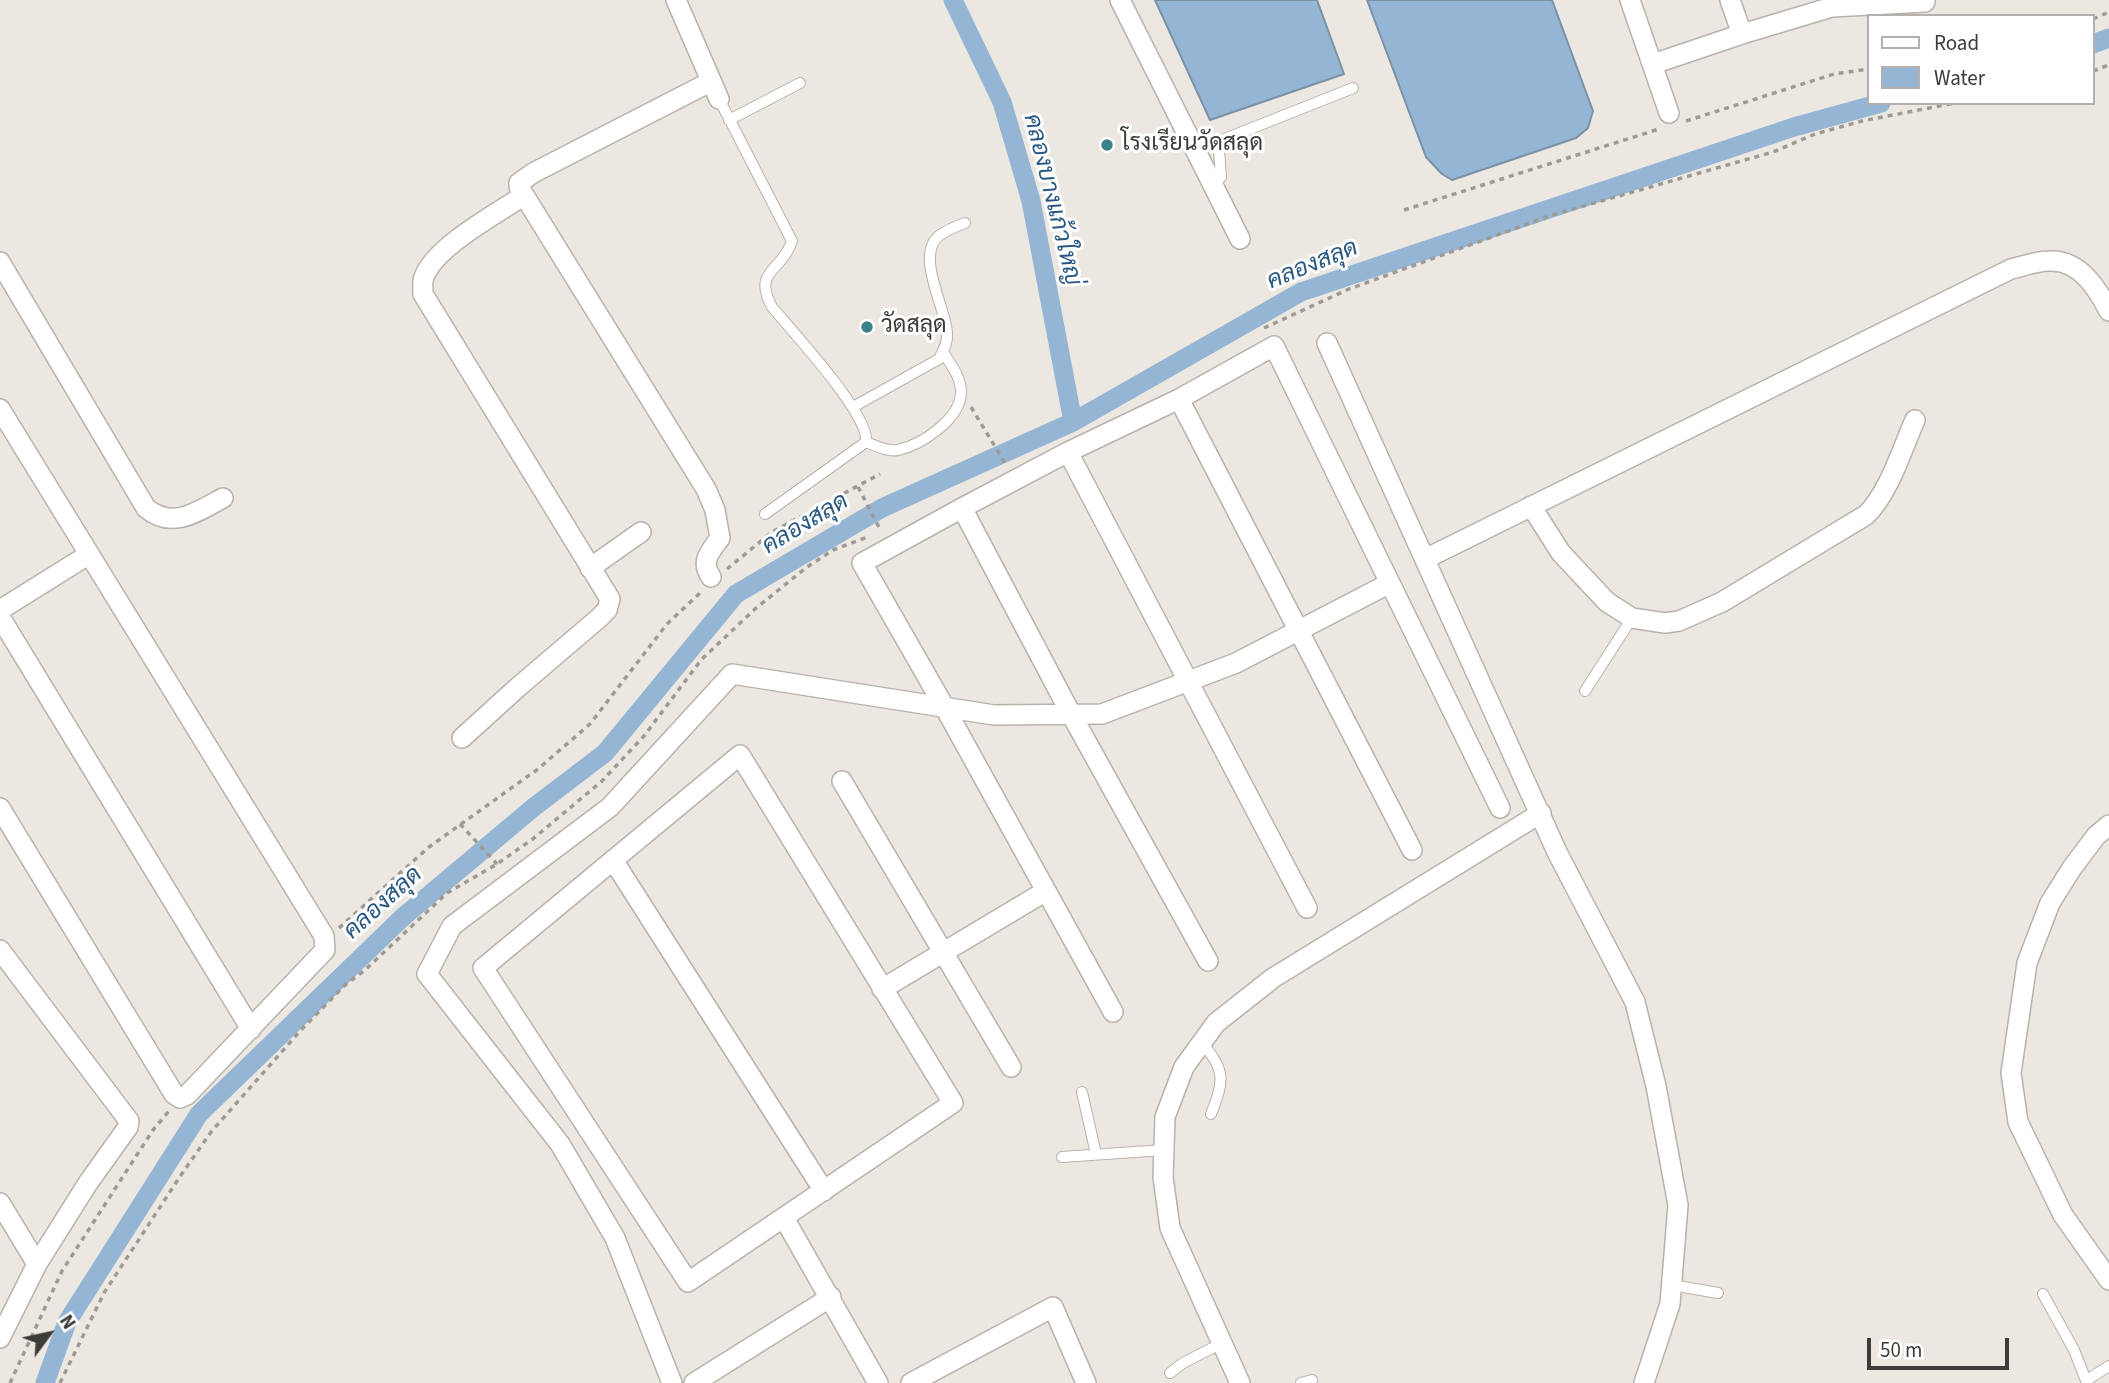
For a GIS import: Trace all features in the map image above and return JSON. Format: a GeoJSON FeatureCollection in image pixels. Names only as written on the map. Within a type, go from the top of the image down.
{"type":"FeatureCollection","features":[{"type":"Feature","properties":{"kind":"street"},"geometry":{"type":"LineString","coordinates":[[676,0],[715,91],[533,173],[519,183],[523,196],[706,489],[715,510],[720,538],[705,561],[705,569],[713,579]]}},
{"type":"Feature","properties":{"kind":"street"},"geometry":{"type":"LineString","coordinates":[[1120,0],[1240,239]]}},
{"type":"Feature","properties":{"kind":"street"},"geometry":{"type":"LineString","coordinates":[[1630,0],[1672,121]]}},
{"type":"Feature","properties":{"kind":"street"},"geometry":{"type":"LineString","coordinates":[[1730,0],[1742,34]]}},
{"type":"Feature","properties":{"kind":"street"},"geometry":{"type":"LineString","coordinates":[[1653,64],[1831,4],[1925,2]]}},
{"type":"Feature","properties":{"kind":"street"},"geometry":{"type":"LineString","coordinates":[[462,738],[607,610],[610,599],[423,294],[423,279],[432,262],[460,238],[523,196]]}},
{"type":"Feature","properties":{"kind":"street"},"geometry":{"type":"LineString","coordinates":[[1425,558],[2011,269],[2051,260],[2075,267],[2097,289],[2109,311]]}},
{"type":"Feature","properties":{"kind":"street"},"geometry":{"type":"LineString","coordinates":[[0,262],[146,508],[168,520],[184,519],[223,498]]}},
{"type":"Feature","properties":{"kind":"street"},"geometry":{"type":"LineString","coordinates":[[1327,343],[1557,852],[1635,1002],[1657,1086],[1678,1205],[1670,1304],[1644,1383]]}},
{"type":"Feature","properties":{"kind":"street"},"geometry":{"type":"LineString","coordinates":[[1113,1012],[862,563],[962,508],[1179,399],[1274,346],[1500,808]]}},
{"type":"Feature","properties":{"kind":"street"},"geometry":{"type":"LineString","coordinates":[[1179,399],[1412,850]]}},
{"type":"Feature","properties":{"kind":"street"},"geometry":{"type":"LineString","coordinates":[[0,409],[326,943],[325,950],[187,1095],[180,1098],[173,1094],[0,808]]}},
{"type":"Feature","properties":{"kind":"street"},"geometry":{"type":"LineString","coordinates":[[1531,506],[1561,554],[1607,602],[1632,618],[1665,623],[1679,621],[1722,602],[1853,524],[1873,509],[1915,420]]}},
{"type":"Feature","properties":{"kind":"street"},"geometry":{"type":"LineString","coordinates":[[1069,452],[1307,908]]}},
{"type":"Feature","properties":{"kind":"street"},"geometry":{"type":"LineString","coordinates":[[962,508],[1071,714],[1208,961]]}},
{"type":"Feature","properties":{"kind":"street"},"geometry":{"type":"LineString","coordinates":[[590,568],[641,532]]}},
{"type":"Feature","properties":{"kind":"street"},"geometry":{"type":"LineString","coordinates":[[0,610],[88,555]]}},
{"type":"Feature","properties":{"kind":"street"},"geometry":{"type":"LineString","coordinates":[[672,1383],[615,1238],[560,1144],[427,974],[452,926],[610,807],[732,674],[994,715],[1102,714],[1236,663],[1390,583]]}},
{"type":"Feature","properties":{"kind":"street"},"geometry":{"type":"LineString","coordinates":[[0,617],[251,1028]]}},
{"type":"Feature","properties":{"kind":"street"},"geometry":{"type":"LineString","coordinates":[[740,755],[953,1103],[688,1282],[483,968],[613,860],[740,755]]}},
{"type":"Feature","properties":{"kind":"street"},"geometry":{"type":"LineString","coordinates":[[842,781],[1011,1067]]}},
{"type":"Feature","properties":{"kind":"street"},"geometry":{"type":"LineString","coordinates":[[1240,1383],[1170,1228],[1163,1177],[1165,1117],[1184,1067],[1216,1023],[1273,978],[1541,813]]}},
{"type":"Feature","properties":{"kind":"street"},"geometry":{"type":"LineString","coordinates":[[2109,825],[2096,836],[2050,903],[2027,963],[2011,1073],[2018,1122],[2063,1215],[2109,1280]]}},
{"type":"Feature","properties":{"kind":"street"},"geometry":{"type":"LineString","coordinates":[[613,860],[824,1191]]}},
{"type":"Feature","properties":{"kind":"street"},"geometry":{"type":"LineString","coordinates":[[882,989],[1046,891]]}},
{"type":"Feature","properties":{"kind":"street"},"geometry":{"type":"LineString","coordinates":[[0,950],[129,1121],[128,1127],[88,1183],[37,1264],[0,1338]]}},
{"type":"Feature","properties":{"kind":"street"},"geometry":{"type":"LineString","coordinates":[[0,1203],[37,1264]]}},
{"type":"Feature","properties":{"kind":"street"},"geometry":{"type":"LineString","coordinates":[[784,1218],[878,1383]]}},
{"type":"Feature","properties":{"kind":"street"},"geometry":{"type":"LineString","coordinates":[[694,1383],[831,1297]]}},
{"type":"Feature","properties":{"kind":"street"},"geometry":{"type":"LineString","coordinates":[[911,1383],[1053,1307],[1086,1383]]}},
{"type":"Feature","properties":{"kind":"lane"},"geometry":{"type":"LineString","coordinates":[[729,120],[800,83]]}},
{"type":"Feature","properties":{"kind":"lane"},"geometry":{"type":"LineString","coordinates":[[1213,186],[1221,177],[1222,140],[1353,88]]}},
{"type":"Feature","properties":{"kind":"lane"},"geometry":{"type":"LineString","coordinates":[[715,91],[792,241],[789,250],[766,278],[765,293],[772,307],[853,407],[867,435],[866,442],[765,514]]}},
{"type":"Feature","properties":{"kind":"lane"},"geometry":{"type":"LineString","coordinates":[[853,407],[939,359],[947,334],[929,250],[938,236],[965,222]]}},
{"type":"Feature","properties":{"kind":"lane"},"geometry":{"type":"LineString","coordinates":[[866,442],[884,449],[898,450],[946,424],[953,414],[961,390],[957,375],[943,352]]}},
{"type":"Feature","properties":{"kind":"lane"},"geometry":{"type":"LineString","coordinates":[[1585,691],[1632,618]]}},
{"type":"Feature","properties":{"kind":"lane"},"geometry":{"type":"LineString","coordinates":[[1202,1043],[1215,1057],[1222,1074],[1220,1091],[1211,1114]]}},
{"type":"Feature","properties":{"kind":"lane"},"geometry":{"type":"LineString","coordinates":[[1082,1092],[1096,1154]]}},
{"type":"Feature","properties":{"kind":"lane"},"geometry":{"type":"LineString","coordinates":[[1062,1157],[1164,1150]]}},
{"type":"Feature","properties":{"kind":"lane"},"geometry":{"type":"LineString","coordinates":[[1672,1285],[1718,1293]]}},
{"type":"Feature","properties":{"kind":"lane"},"geometry":{"type":"LineString","coordinates":[[2043,1294],[2074,1350],[2087,1382],[2109,1366]]}},
{"type":"Feature","properties":{"kind":"lane"},"geometry":{"type":"LineString","coordinates":[[1170,1373],[1183,1363],[1222,1343]]}},
{"type":"Feature","properties":{"kind":"lane"},"geometry":{"type":"LineString","coordinates":[[1301,1383],[1312,1380]]}},
{"type":"Feature","properties":{"kind":"path"},"geometry":{"type":"LineString","coordinates":[[1404,210],[1672,121],[1811,80],[1868,69]]}},
{"type":"Feature","properties":{"kind":"path"},"geometry":{"type":"LineString","coordinates":[[1259,330],[1349,289],[1552,215],[1773,152],[1815,134],[1862,121],[1945,105]]}},
{"type":"Feature","properties":{"kind":"path"},"geometry":{"type":"LineString","coordinates":[[969,405],[1003,460]]}},
{"type":"Feature","properties":{"kind":"path"},"geometry":{"type":"LineString","coordinates":[[336,930],[429,847],[538,769],[590,723],[667,624],[713,579],[772,532],[880,474]]}},
{"type":"Feature","properties":{"kind":"path"},"geometry":{"type":"LineString","coordinates":[[61,1383],[104,1293],[178,1178],[211,1132],[301,1030],[345,985],[365,970],[447,893],[497,864],[534,838],[602,781],[644,736],[701,660],[755,608],[833,550],[881,531],[858,487]]}},
{"type":"Feature","properties":{"kind":"path"},"geometry":{"type":"LineString","coordinates":[[461,825],[497,864]]}},
{"type":"Feature","properties":{"kind":"path"},"geometry":{"type":"LineString","coordinates":[[10,1383],[62,1271],[153,1130],[174,1105]]}},
{"type":"Feature","properties":{"kind":"water"},"geometry":{"type":"Polygon","coordinates":[[[1155,0],[1317,0],[1344,74],[1210,120],[1155,0]]]}},
{"type":"Feature","properties":{"kind":"water"},"geometry":{"type":"Polygon","coordinates":[[[1367,0],[1552,0],[1593,111],[1588,128],[1576,138],[1452,180],[1442,174],[1426,157],[1367,0]]]}},
{"type":"Feature","properties":{"kind":"waterway","name":"คลองบางแก้วใหญ่"},"geometry":{"type":"LineString","coordinates":[[953,0],[1002,102],[1031,201],[1073,422]]}},
{"type":"Feature","properties":{"kind":"waterway","name":"คลองสลุด"},"geometry":{"type":"LineString","coordinates":[[2095,43],[2109,38]]}},
{"type":"Feature","properties":{"kind":"waterway","name":"คลองสลุด"},"geometry":{"type":"LineString","coordinates":[[45,1383],[67,1322],[199,1114],[403,917],[534,807],[605,753],[736,594],[882,508],[1073,422],[1301,292],[1794,127],[1874,105]]}},
{"type":"Feature","properties":{"kind":"place","name":"โรงเรียนวัดสลุด"},"geometry":{"type":"Point","coordinates":[1107,145]}},
{"type":"Feature","properties":{"kind":"place","name":"วัดสลุด"},"geometry":{"type":"Point","coordinates":[867,327]}}]}
